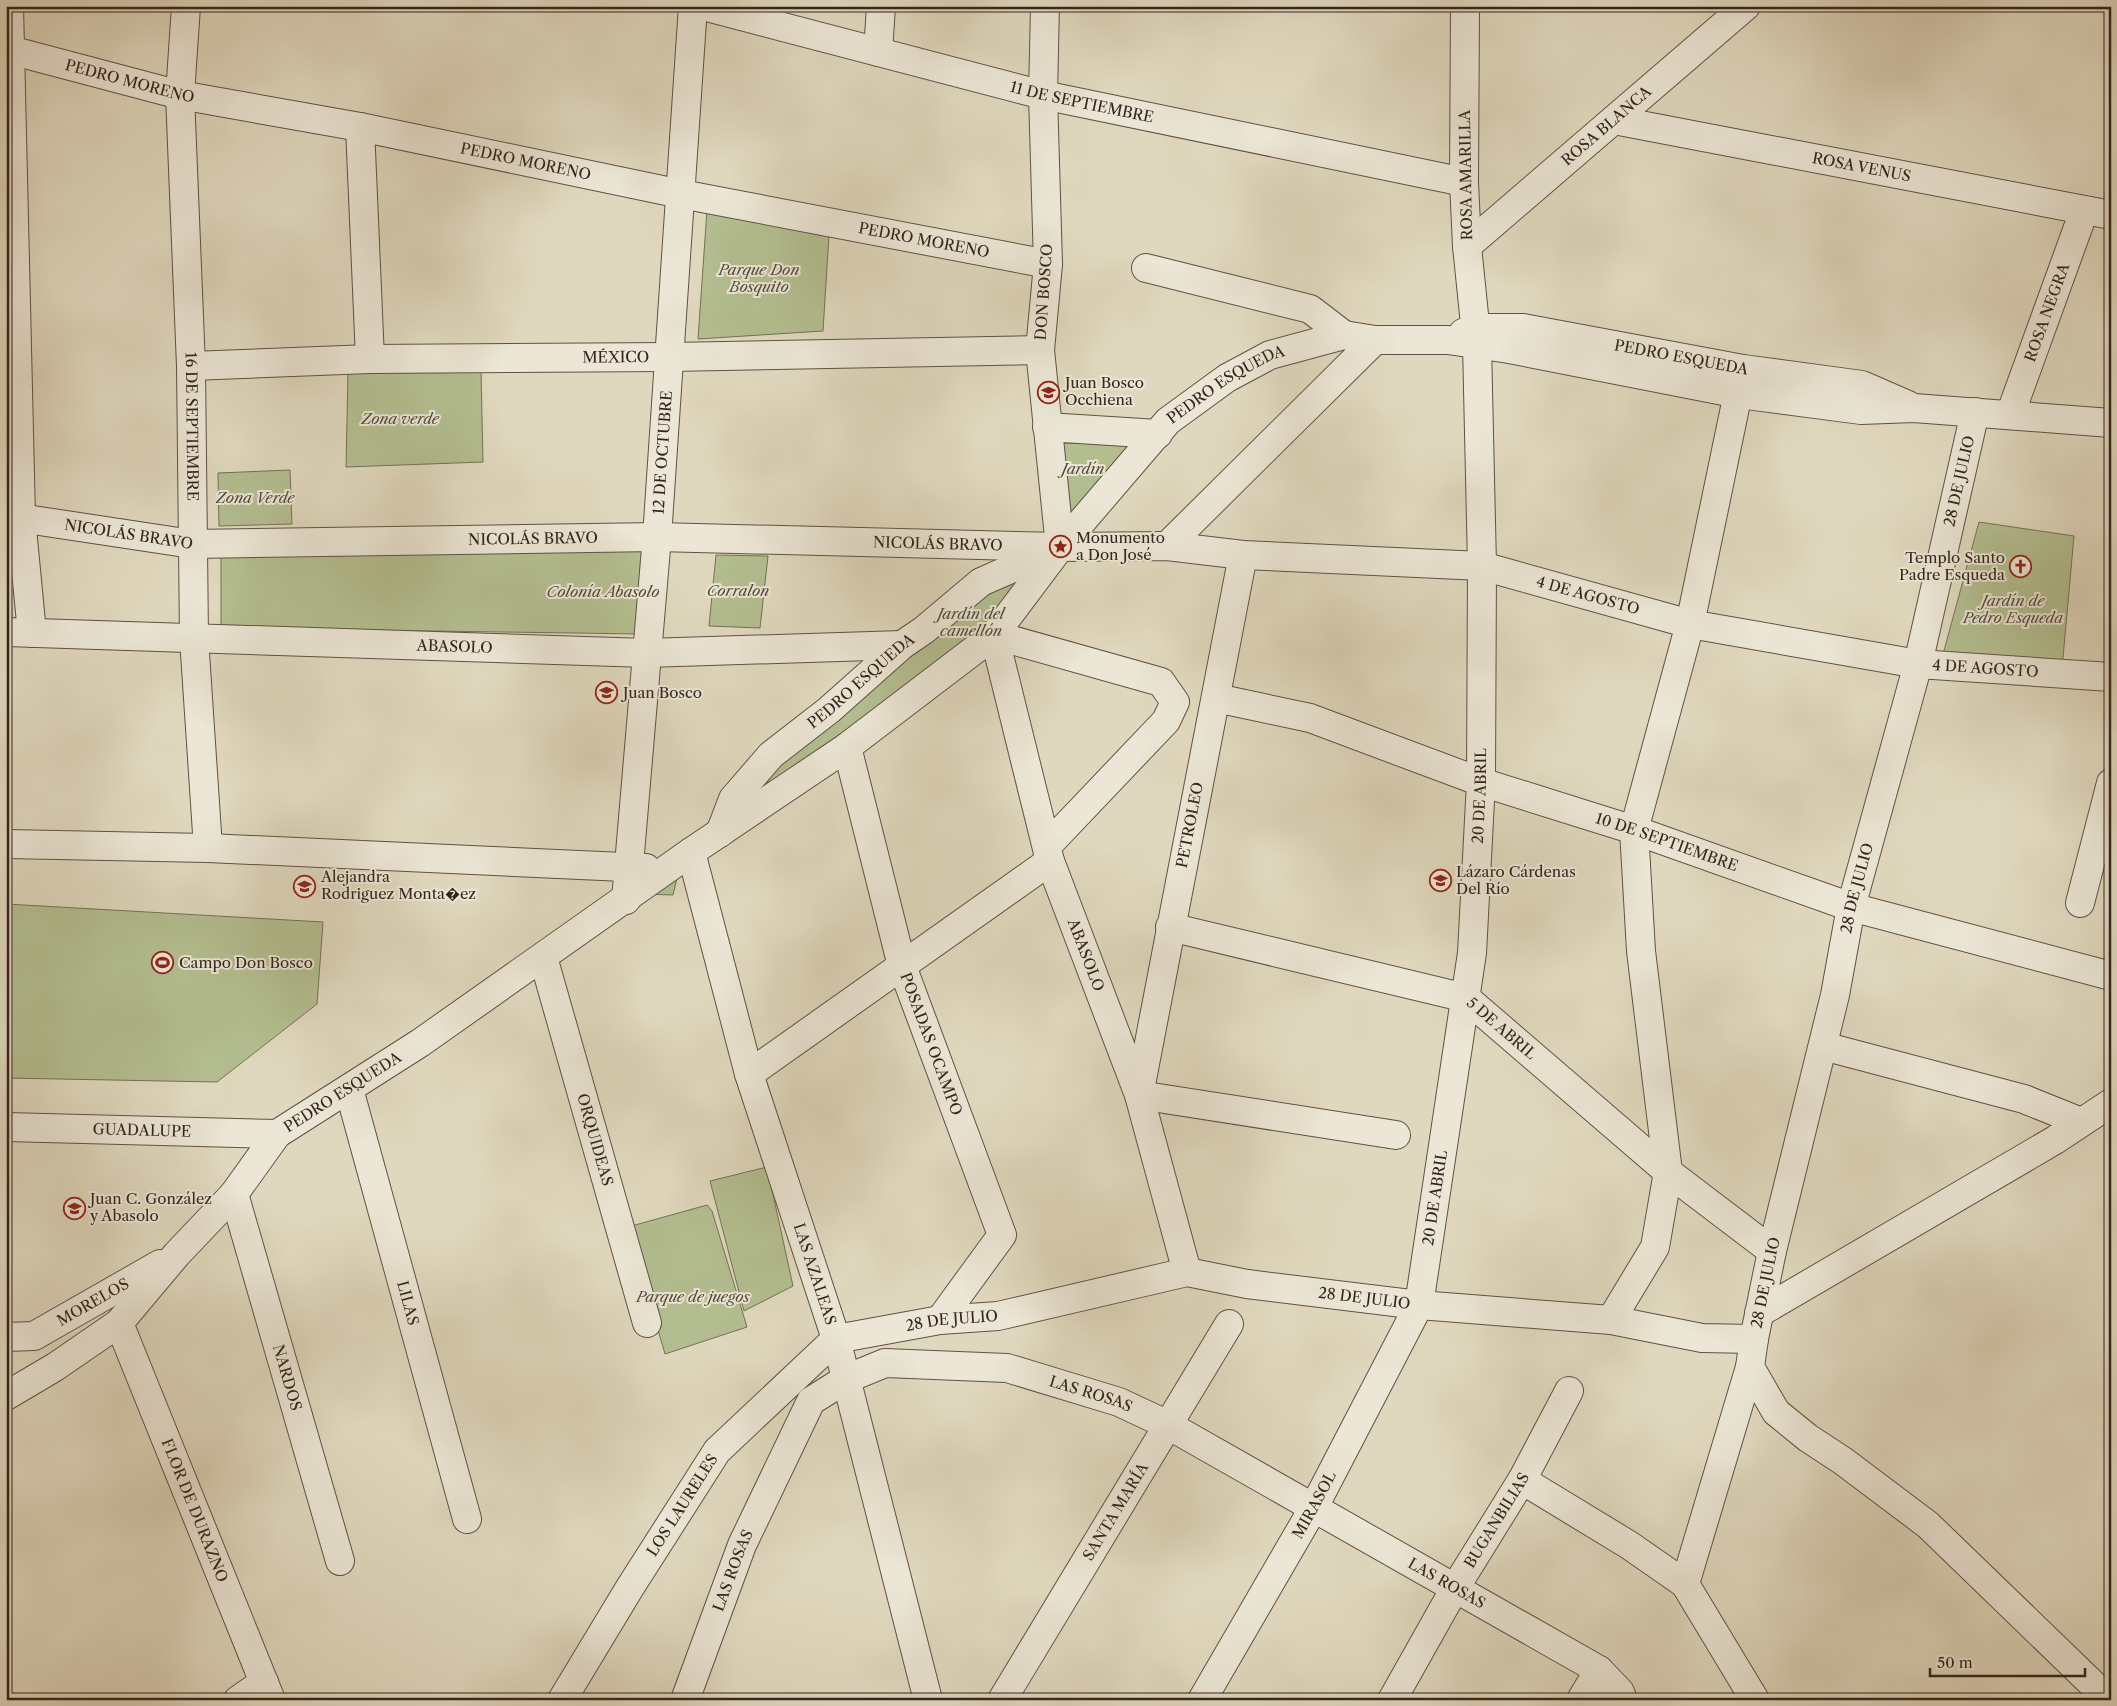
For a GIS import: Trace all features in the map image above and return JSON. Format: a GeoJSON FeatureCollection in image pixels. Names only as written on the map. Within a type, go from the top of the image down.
{"type":"FeatureCollection","features":[{"type":"Feature","properties":{"kind":"street"},"geometry":{"type":"LineString","coordinates":[[9,6],[14,517],[19,633]]}},
{"type":"Feature","properties":{"kind":"street","name":"16 DE SEPTIEMBRE"},"geometry":{"type":"LineString","coordinates":[[186,6],[180,95],[191,366],[194,638],[208,848]]}},
{"type":"Feature","properties":{"kind":"street","name":"12 DE OCTUBRE"},"geometry":{"type":"LineString","coordinates":[[626,900],[657,537],[693,6]]}},
{"type":"Feature","properties":{"kind":"street","name":"11 DE SEPTIEMBRE"},"geometry":{"type":"LineString","coordinates":[[703,6],[1043,96],[1464,182]]}},
{"type":"Feature","properties":{"kind":"street"},"geometry":{"type":"LineString","coordinates":[[878,52],[881,6]]}},
{"type":"Feature","properties":{"kind":"street","name":"DON BOSCO"},"geometry":{"type":"LineString","coordinates":[[1044,6],[1043,96],[1048,264],[1040,350],[1060,548]]}},
{"type":"Feature","properties":{"kind":"street","name":"ROSA AMARILLA"},"geometry":{"type":"LineString","coordinates":[[1465,6],[1464,182],[1467,246],[1476,336]]}},
{"type":"Feature","properties":{"kind":"street","name":"ROSA BLANCA"},"geometry":{"type":"LineString","coordinates":[[1467,246],[1746,6]]}},
{"type":"Feature","properties":{"kind":"street","name":"PEDRO MORENO"},"geometry":{"type":"LineString","coordinates":[[8,49],[180,95],[360,127],[681,194],[1048,264]]}},
{"type":"Feature","properties":{"kind":"street","name":"ROSA VENUS"},"geometry":{"type":"LineString","coordinates":[[1614,120],[2111,215]]}},
{"type":"Feature","properties":{"kind":"street"},"geometry":{"type":"LineString","coordinates":[[360,127],[370,359]]}},
{"type":"Feature","properties":{"kind":"street","name":"ROSA NEGRA"},"geometry":{"type":"LineString","coordinates":[[2010,415],[2084,211]]}},
{"type":"Feature","properties":{"kind":"street"},"geometry":{"type":"LineString","coordinates":[[1146,268],[1310,309],[1344,336]]}},
{"type":"Feature","properties":{"kind":"street","name":"PEDRO ESQUEDA"},"geometry":{"type":"LineString","coordinates":[[6,1396],[55,1367],[119,1323],[177,1254],[234,1194],[277,1134],[420,1043],[626,900],[691,852],[847,747],[994,636],[1060,548],[1168,421],[1227,378],[1270,355],[1344,336],[1375,340],[1448,340],[1523,328],[1741,382],[1862,385],[1914,408],[2111,423]]}},
{"type":"Feature","properties":{"kind":"street","name":"20 DE ABRIL"},"geometry":{"type":"LineString","coordinates":[[1419,1305],[1472,953],[1481,782],[1482,566],[1476,336]]}},
{"type":"Feature","properties":{"kind":"street"},"geometry":{"type":"LineString","coordinates":[[1167,546],[1375,340]]}},
{"type":"Feature","properties":{"kind":"street","name":"MÉXICO"},"geometry":{"type":"LineString","coordinates":[[191,366],[370,359],[669,357],[1040,350]]}},
{"type":"Feature","properties":{"kind":"street"},"geometry":{"type":"LineString","coordinates":[[1611,1320],[1655,1247],[1668,1172],[1641,951],[1634,830],[1690,624],[1741,382]]}},
{"type":"Feature","properties":{"kind":"street","name":"28 DE JULIO"},"geometry":{"type":"LineString","coordinates":[[836,1340],[940,1320],[998,1316],[1187,1272],[1247,1284],[1419,1305],[1611,1320],[1702,1338],[1756,1326],[1772,1251],[1823,1046],[1851,907],[1918,664],[1975,412]]}},
{"type":"Feature","properties":{"kind":"street"},"geometry":{"type":"LineString","coordinates":[[1047,426],[1158,434]]}},
{"type":"Feature","properties":{"kind":"street","name":"NICOLÁS BRAVO"},"geometry":{"type":"LineString","coordinates":[[14,517],[192,544],[657,537],[1060,548]]}},
{"type":"Feature","properties":{"kind":"street","name":"4 DE AGOSTO"},"geometry":{"type":"LineString","coordinates":[[1060,548],[1167,546],[1242,555],[1482,566],[1690,624],[1918,664],[2111,677]]}},
{"type":"Feature","properties":{"kind":"street","name":"PEDRO ESQUEDA"},"geometry":{"type":"LineString","coordinates":[[720,833],[733,799],[771,755],[829,710],[902,645],[924,630],[981,582],[1060,548]]}},
{"type":"Feature","properties":{"kind":"street","name":"PETROLEO"},"geometry":{"type":"LineString","coordinates":[[1139,1095],[1242,555]]}},
{"type":"Feature","properties":{"kind":"street","name":"ABASOLO"},"geometry":{"type":"LineString","coordinates":[[19,633],[647,653],[902,645]]}},
{"type":"Feature","properties":{"kind":"street"},"geometry":{"type":"LineString","coordinates":[[749,1074],[902,966],[1048,853],[1166,720],[1175,702],[1161,682],[994,636]]}},
{"type":"Feature","properties":{"kind":"street","name":"ABASOLO"},"geometry":{"type":"LineString","coordinates":[[994,636],[1048,853],[1139,1095],[1187,1272]]}},
{"type":"Feature","properties":{"kind":"street","name":"10 DE SEPTIEMBRE"},"geometry":{"type":"LineString","coordinates":[[1216,698],[1310,718],[1481,782],[1634,830],[1851,907],[2111,976]]}},
{"type":"Feature","properties":{"kind":"street","name":"POSADAS OCAMPO"},"geometry":{"type":"LineString","coordinates":[[847,747],[902,966],[1002,1235],[940,1320]]}},
{"type":"Feature","properties":{"kind":"street"},"geometry":{"type":"LineString","coordinates":[[2080,903],[2105,836],[2111,783]]}},
{"type":"Feature","properties":{"kind":"street"},"geometry":{"type":"LineString","coordinates":[[6,844],[208,848],[668,869]]}},
{"type":"Feature","properties":{"kind":"street","name":"LAS AZALEAS"},"geometry":{"type":"LineString","coordinates":[[691,852],[749,1074],[836,1340],[928,1700]]}},
{"type":"Feature","properties":{"kind":"street","name":"5 DE ABRIL"},"geometry":{"type":"LineString","coordinates":[[1170,928],[1466,998],[1668,1172],[1772,1251]]}},
{"type":"Feature","properties":{"kind":"street","name":"ORQUIDEAS"},"geometry":{"type":"LineString","coordinates":[[543,957],[647,1323]]}},
{"type":"Feature","properties":{"kind":"street"},"geometry":{"type":"LineString","coordinates":[[1823,1046],[2024,1099],[2081,1122]]}},
{"type":"Feature","properties":{"kind":"street","name":"LILAS"},"geometry":{"type":"LineString","coordinates":[[349,1089],[467,1519]]}},
{"type":"Feature","properties":{"kind":"street"},"geometry":{"type":"LineString","coordinates":[[1139,1095],[1396,1135]]}},
{"type":"Feature","properties":{"kind":"street"},"geometry":{"type":"LineString","coordinates":[[1685,1584],[1750,1367],[1756,1326],[2055,1140],[2111,1103]]}},
{"type":"Feature","properties":{"kind":"street","name":"GUADALUPE"},"geometry":{"type":"LineString","coordinates":[[6,1127],[277,1134]]}},
{"type":"Feature","properties":{"kind":"street","name":"NARDOS"},"geometry":{"type":"LineString","coordinates":[[234,1194],[340,1561]]}},
{"type":"Feature","properties":{"kind":"street","name":"MORELOS"},"geometry":{"type":"LineString","coordinates":[[6,1337],[34,1336],[177,1254]]}},
{"type":"Feature","properties":{"kind":"street","name":"MIRASOL"},"geometry":{"type":"LineString","coordinates":[[1202,1700],[1314,1508],[1419,1305]]}},
{"type":"Feature","properties":{"kind":"street","name":"FLOR DE DURAZNO"},"geometry":{"type":"LineString","coordinates":[[119,1323],[267,1691]]}},
{"type":"Feature","properties":{"kind":"street","name":"SANTA MARÍA"},"geometry":{"type":"LineString","coordinates":[[1003,1699],[1229,1324]]}},
{"type":"Feature","properties":{"kind":"street","name":"LOS LAURELES"},"geometry":{"type":"LineString","coordinates":[[562,1700],[629,1589],[717,1451],[836,1340]]}},
{"type":"Feature","properties":{"kind":"street","name":"LAS ROSAS"},"geometry":{"type":"LineString","coordinates":[[685,1700],[742,1545],[811,1402],[846,1379],[885,1363],[1007,1368],[1119,1402],[1168,1425],[1379,1547],[1599,1670],[1620,1692],[1623,1700]]}},
{"type":"Feature","properties":{"kind":"street"},"geometry":{"type":"LineString","coordinates":[[1750,1367],[1776,1412],[1808,1438],[1843,1461],[1928,1525],[2109,1700]]}},
{"type":"Feature","properties":{"kind":"street","name":"BUGANBILIAS"},"geometry":{"type":"LineString","coordinates":[[1392,1700],[1455,1588],[1522,1480],[1569,1391]]}},
{"type":"Feature","properties":{"kind":"street"},"geometry":{"type":"LineString","coordinates":[[1522,1480],[1629,1545],[1685,1584],[1755,1700]]}},
{"type":"Feature","properties":{"kind":"street"},"geometry":{"type":"LineString","coordinates":[[1581,1700],[1599,1670]]}},
{"type":"Feature","properties":{"kind":"street"},"geometry":{"type":"LineString","coordinates":[[238,1700],[267,1691]]}},
{"type":"Feature","properties":{"kind":"green space","name":"Parque Don Bosquito"},"geometry":{"type":"Polygon","coordinates":[[[707,210],[829,235],[823,331],[698,339],[707,210]]]}},
{"type":"Feature","properties":{"kind":"green space","name":"Zona verde"},"geometry":{"type":"Polygon","coordinates":[[[481,371],[483,462],[346,467],[348,373],[481,371]]]}},
{"type":"Feature","properties":{"kind":"green space","name":"Jardín"},"geometry":{"type":"Polygon","coordinates":[[[1055,443],[1138,444],[1066,526],[1055,443]]]}},
{"type":"Feature","properties":{"kind":"green space","name":"Zona Verde"},"geometry":{"type":"Polygon","coordinates":[[[290,470],[292,524],[219,526],[218,473],[290,470]]]}},
{"type":"Feature","properties":{"kind":"green space","name":"Jardín de Pedro Esqueda"},"geometry":{"type":"Polygon","coordinates":[[[1979,522],[2074,536],[2062,669],[1942,658],[1979,522]]]}},
{"type":"Feature","properties":{"kind":"green space","name":"Colonía Abasolo"},"geometry":{"type":"Polygon","coordinates":[[[649,550],[642,634],[221,628],[221,556],[649,550]]]}},
{"type":"Feature","properties":{"kind":"green space","name":"Corralon"},"geometry":{"type":"Polygon","coordinates":[[[716,555],[768,556],[760,628],[709,626],[716,555]]]}},
{"type":"Feature","properties":{"kind":"green space","name":"Jardín del camellón"},"geometry":{"type":"Polygon","coordinates":[[[1036,567],[1010,606],[785,777],[752,787],[983,587],[1036,567]]]}},
{"type":"Feature","properties":{"kind":"green space"},"geometry":{"type":"Polygon","coordinates":[[[680,865],[673,895],[641,894],[680,865]]]}},
{"type":"Feature","properties":{"kind":"green space","name":"Campo Don Bosco"},"geometry":{"type":"Polygon","coordinates":[[[6,904],[323,922],[317,1004],[217,1082],[6,1078],[6,904]]]}},
{"type":"Feature","properties":{"kind":"green space"},"geometry":{"type":"Polygon","coordinates":[[[767,1167],[793,1286],[744,1311],[710,1181],[767,1167]]]}},
{"type":"Feature","properties":{"kind":"green space","name":"Parque de juegos"},"geometry":{"type":"Polygon","coordinates":[[[707,1205],[712,1211],[747,1327],[665,1354],[628,1227],[707,1205]]]}},
{"type":"Feature","properties":{"kind":"place","name":"Juan Bosco Occhiena"},"geometry":{"type":"Point","coordinates":[1049,392]}},
{"type":"Feature","properties":{"kind":"place","name":"Monumento a Don José"},"geometry":{"type":"Point","coordinates":[1060,547]}},
{"type":"Feature","properties":{"kind":"place","name":"Templo Santo Padre Esqueda"},"geometry":{"type":"Point","coordinates":[2021,567]}},
{"type":"Feature","properties":{"kind":"place","name":"Juan Bosco"},"geometry":{"type":"Point","coordinates":[607,693]}},
{"type":"Feature","properties":{"kind":"place","name":"Lázaro Cárdenas Del Río"},"geometry":{"type":"Point","coordinates":[1440,881]}},
{"type":"Feature","properties":{"kind":"place","name":"Alejandra Rodriguez Monta�ez"},"geometry":{"type":"Point","coordinates":[305,886]}},
{"type":"Feature","properties":{"kind":"place","name":"Campo Don Bosco"},"geometry":{"type":"Point","coordinates":[163,963]}},
{"type":"Feature","properties":{"kind":"place","name":"Juan C. González y Abasolo"},"geometry":{"type":"Point","coordinates":[74,1208]}}]}
